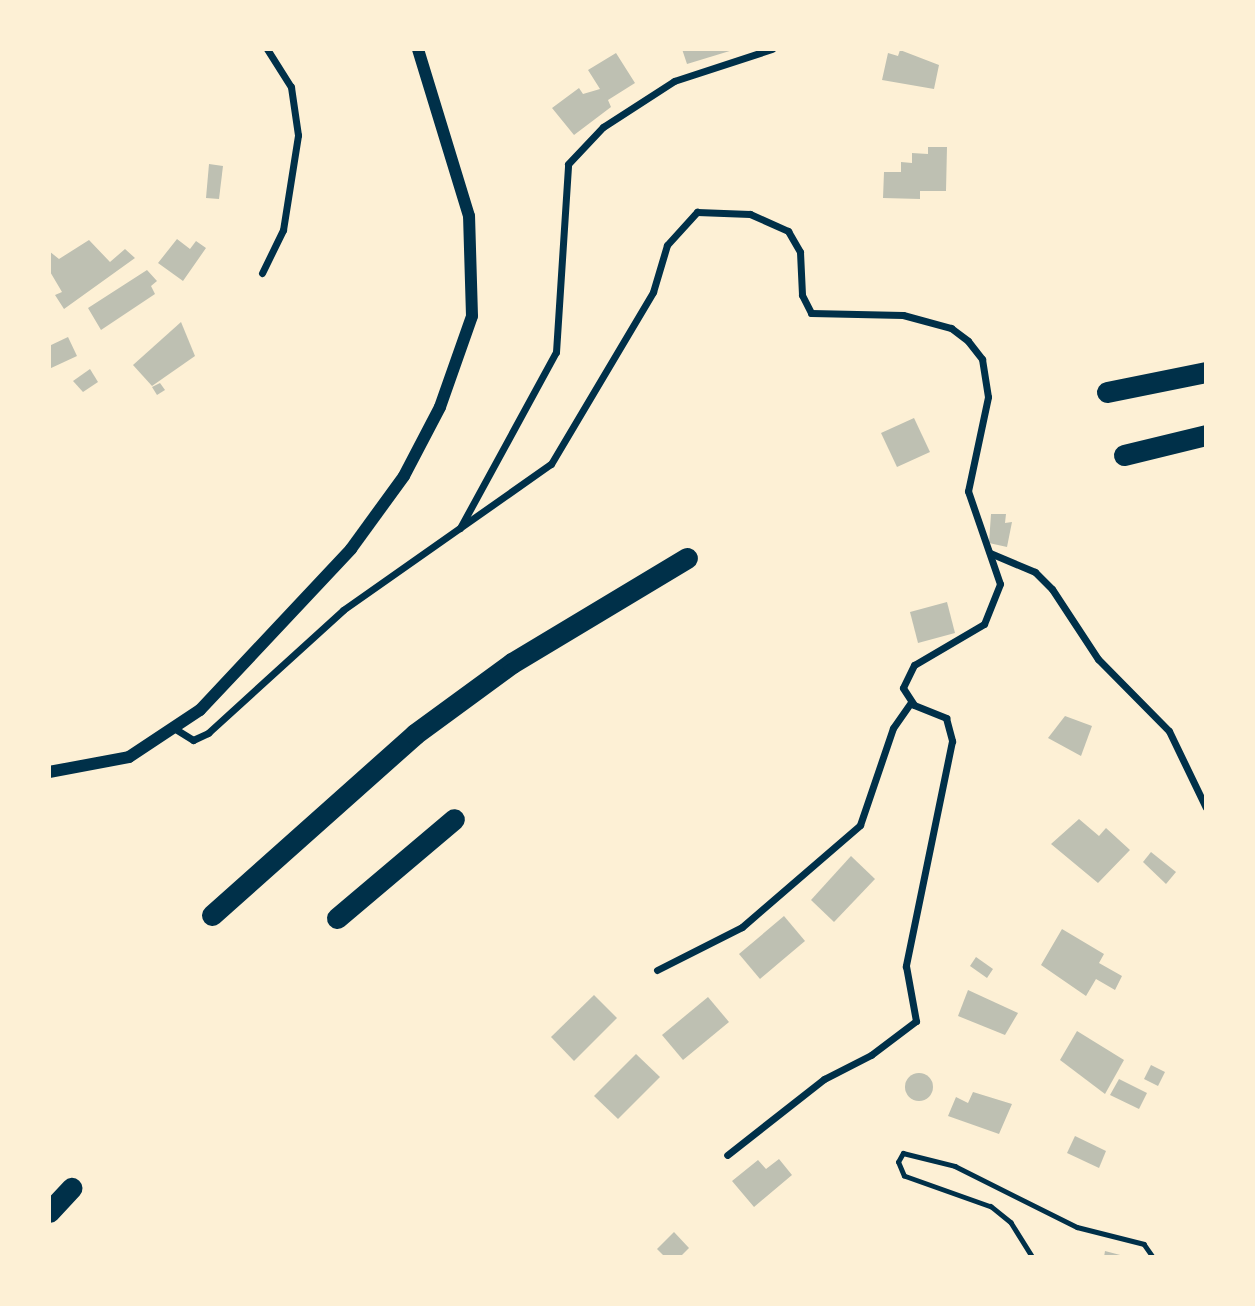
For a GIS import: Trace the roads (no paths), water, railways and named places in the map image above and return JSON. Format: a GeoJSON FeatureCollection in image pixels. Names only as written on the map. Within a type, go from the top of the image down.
{"type":"FeatureCollection","features":[{"type":"Feature","properties":{"kind":"highway"},"geometry":{"type":"LineString","coordinates":[[1107,392],[1206,372]]}},
{"type":"Feature","properties":{"kind":"highway"},"geometry":{"type":"LineString","coordinates":[[1124,456],[1206,435]]}},
{"type":"Feature","properties":{"kind":"highway"},"geometry":{"type":"LineString","coordinates":[[212,915],[415,734],[512,663],[687,558]]}},
{"type":"Feature","properties":{"kind":"highway"},"geometry":{"type":"LineString","coordinates":[[337,918],[454,819]]}},
{"type":"Feature","properties":{"kind":"highway"},"geometry":{"type":"LineString","coordinates":[[49,1212],[71,1188]]}},
{"type":"Feature","properties":{"kind":"street"},"geometry":{"type":"LineString","coordinates":[[262,273],[283,230],[298,135],[291,87],[267,49]]}},
{"type":"Feature","properties":{"kind":"street"},"geometry":{"type":"LineString","coordinates":[[49,772],[129,757],[177,730],[351,548],[404,476],[457,366],[472,316],[469,216],[418,49]]}},
{"type":"Feature","properties":{"kind":"street"},"geometry":{"type":"LineString","coordinates":[[460,529],[556,352],[568,164],[603,127],[674,81],[772,49]]}},
{"type":"Feature","properties":{"kind":"street"},"geometry":{"type":"LineString","coordinates":[[177,730],[192,740],[208,733],[343,610],[532,480],[568,443],[653,292],[667,245],[687,218],[711,209],[750,214],[788,231],[800,252],[802,295],[811,313],[903,315],[951,328],[968,341],[988,375],[968,491],[1000,584],[994,610],[972,633],[914,665],[903,688],[911,702],[946,718],[952,741],[906,966],[916,1021],[805,1092],[727,1155]]}},
{"type":"Feature","properties":{"kind":"street"},"geometry":{"type":"LineString","coordinates":[[990,553],[1035,572],[1052,589],[1098,659],[1170,731],[1206,808]]}},
{"type":"Feature","properties":{"kind":"street"},"geometry":{"type":"LineString","coordinates":[[657,970],[742,927],[860,825],[893,728],[911,702]]}}]}
